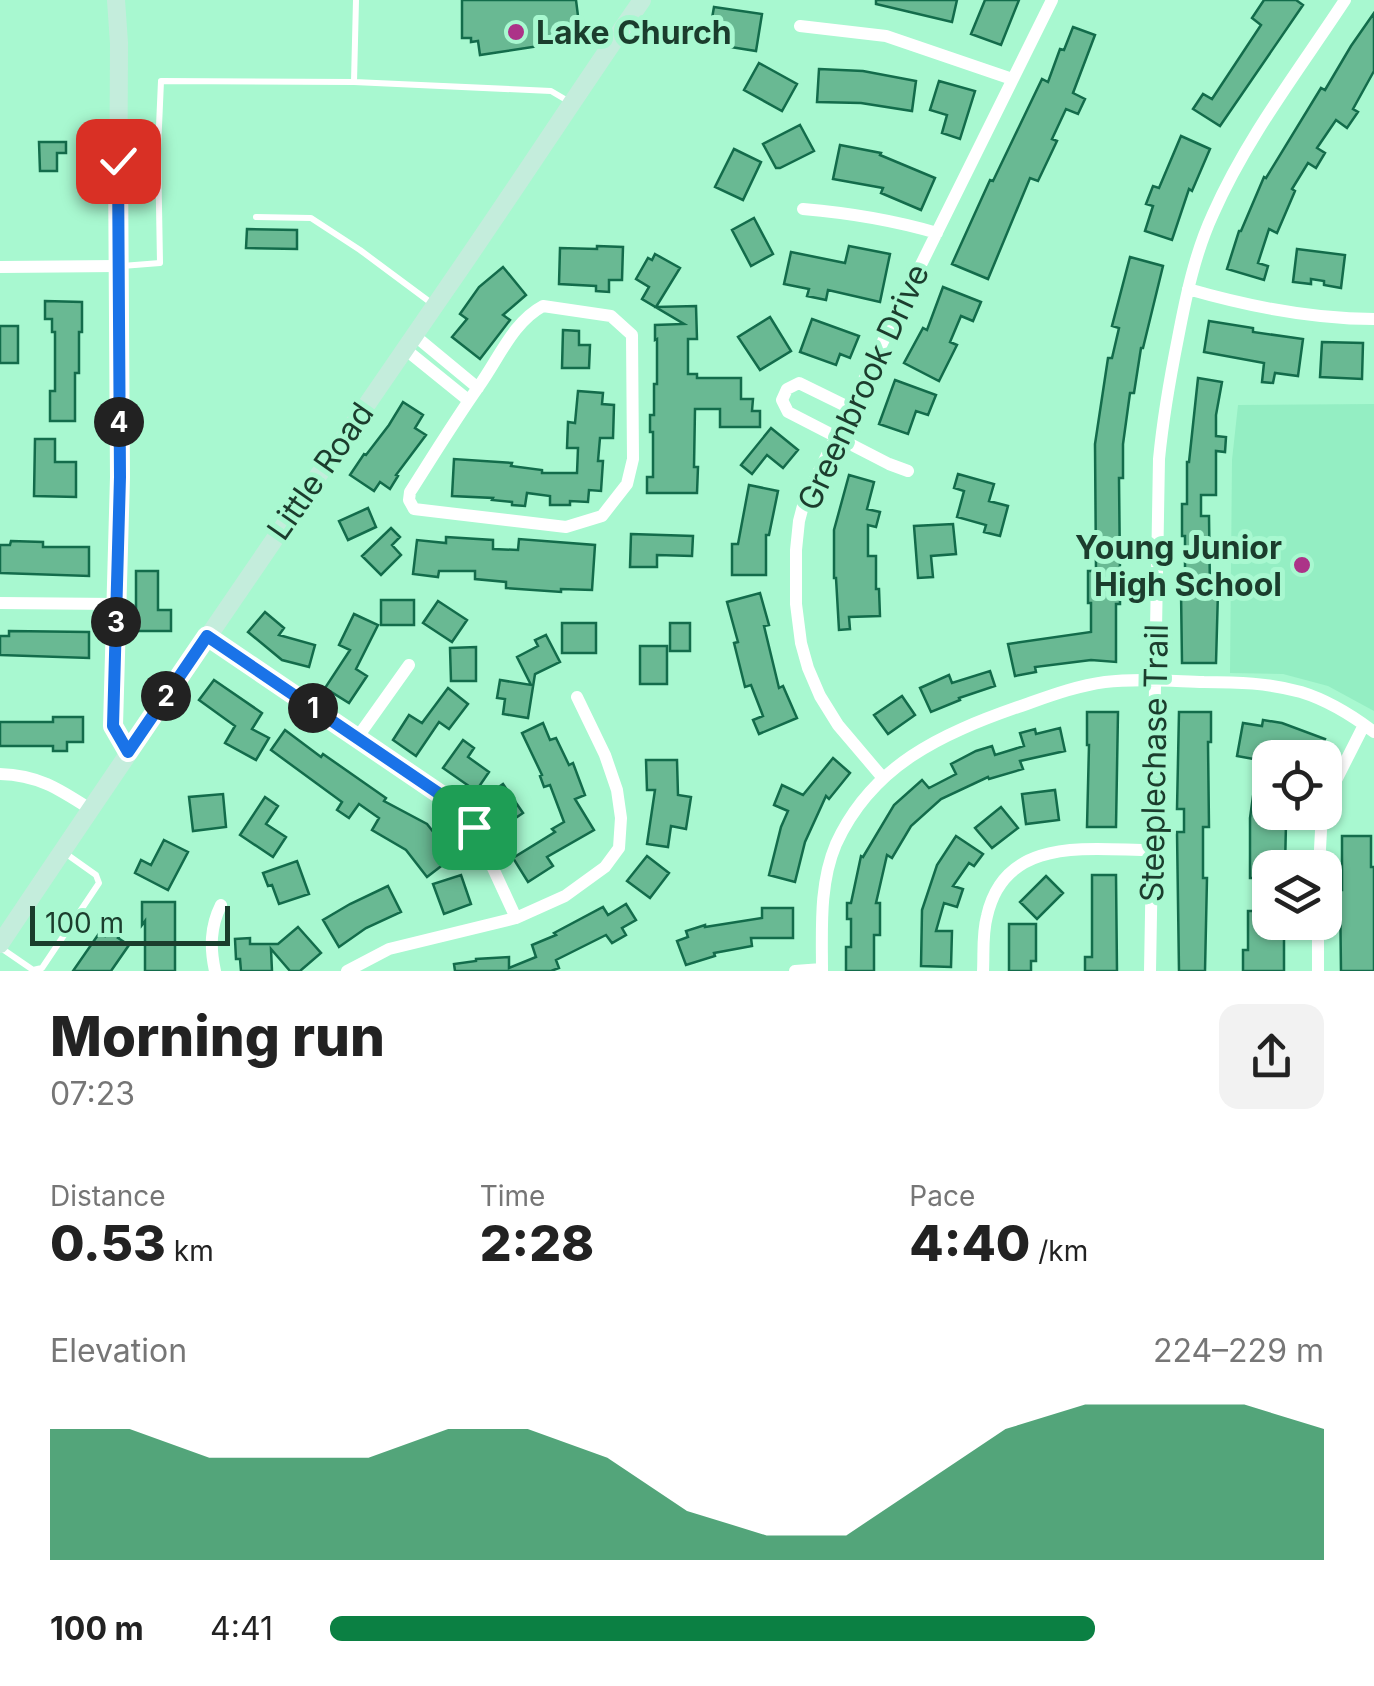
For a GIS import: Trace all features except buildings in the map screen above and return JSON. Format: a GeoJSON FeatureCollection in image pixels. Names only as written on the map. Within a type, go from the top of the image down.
{"type":"FeatureCollection","features":[{"type":"Feature","properties":{"kind":"street"},"geometry":{"type":"LineString","coordinates":[[116,0],[120,43],[120,477],[113,726],[128,752]]}},
{"type":"Feature","properties":{"kind":"street","name":"Little Road"},"geometry":{"type":"LineString","coordinates":[[0,945],[642,0]]}},
{"type":"Feature","properties":{"kind":"street","name":"Greenbrook Drive"},"geometry":{"type":"LineString","coordinates":[[883,778],[838,726],[808,668],[796,604],[799,521],[804,502],[1052,0]]}},
{"type":"Feature","properties":{"kind":"street","name":"Steeplechase Trail"},"geometry":{"type":"LineString","coordinates":[[1150,971],[1159,459],[1163,414],[1188,289],[1212,214],[1250,141],[1345,0]]}},
{"type":"Feature","properties":{"kind":"street"},"geometry":{"type":"LineString","coordinates":[[800,26],[886,36],[1012,79]]}},
{"type":"Feature","properties":{"kind":"street"},"geometry":{"type":"LineString","coordinates":[[803,209],[874,216],[938,233]]}},
{"type":"Feature","properties":{"kind":"street"},"geometry":{"type":"LineString","coordinates":[[0,267],[118,266]]}},
{"type":"Feature","properties":{"kind":"street"},"geometry":{"type":"LineString","coordinates":[[1188,289],[1221,299],[1310,314],[1374,318]]}},
{"type":"Feature","properties":{"kind":"street"},"geometry":{"type":"LineString","coordinates":[[543,306],[611,316],[632,334],[633,459],[627,484],[602,516],[566,527],[414,509],[410,492],[468,400],[530,313],[543,306]]}},
{"type":"Feature","properties":{"kind":"street"},"geometry":{"type":"LineString","coordinates":[[409,342],[478,388]]}},
{"type":"Feature","properties":{"kind":"street"},"geometry":{"type":"LineString","coordinates":[[409,342],[468,400]]}},
{"type":"Feature","properties":{"kind":"street"},"geometry":{"type":"LineString","coordinates":[[850,408],[799,383],[788,389],[782,400],[788,412],[908,472]]}},
{"type":"Feature","properties":{"kind":"street"},"geometry":{"type":"LineString","coordinates":[[0,603],[117,604]]}},
{"type":"Feature","properties":{"kind":"street"},"geometry":{"type":"LineString","coordinates":[[207,636],[450,801],[474,827],[516,918]]}},
{"type":"Feature","properties":{"kind":"street"},"geometry":{"type":"LineString","coordinates":[[357,738],[409,665]]}},
{"type":"Feature","properties":{"kind":"street"},"geometry":{"type":"LineString","coordinates":[[796,971],[822,970],[823,892],[828,867],[846,826],[870,792],[911,755],[986,718],[1108,682],[1247,682],[1275,686],[1305,693],[1369,728],[1342,773]]}},
{"type":"Feature","properties":{"kind":"street"},"geometry":{"type":"LineString","coordinates":[[347,971],[389,950],[516,918],[565,896],[605,868],[619,848],[621,818],[617,790],[577,697]]}},
{"type":"Feature","properties":{"kind":"street"},"geometry":{"type":"LineString","coordinates":[[0,774],[20,774],[51,784],[90,810]]}},
{"type":"Feature","properties":{"kind":"street"},"geometry":{"type":"LineString","coordinates":[[983,971],[987,914],[994,894],[1013,868],[1029,859],[1064,850],[1152,850]]}},
{"type":"Feature","properties":{"kind":"street"},"geometry":{"type":"LineString","coordinates":[[215,971],[212,928],[222,905]]}},
{"type":"Feature","properties":{"kind":"street"},"geometry":{"type":"LineString","coordinates":[[1318,940],[1318,971]]}},
{"type":"Feature","properties":{"kind":"lane"},"geometry":{"type":"LineString","coordinates":[[354,82],[356,0]]}},
{"type":"Feature","properties":{"kind":"lane"},"geometry":{"type":"LineString","coordinates":[[118,266],[160,263],[161,81],[354,82],[552,91],[570,102]]}},
{"type":"Feature","properties":{"kind":"lane"},"geometry":{"type":"LineString","coordinates":[[256,217],[310,218],[434,306]]}},
{"type":"Feature","properties":{"kind":"lane"},"geometry":{"type":"LineString","coordinates":[[0,945],[34,971],[42,968],[99,882],[96,874],[62,851]]}},
{"type":"Feature","properties":{"kind":"shaded area","name":"Young Junior High School"},"geometry":{"type":"Polygon","coordinates":[[[1374,404],[1374,711],[1328,686],[1283,674],[1230,673],[1232,460],[1238,405],[1374,404]]]}},
{"type":"Feature","properties":{"kind":"place","name":"Lake Church"},"geometry":{"type":"Point","coordinates":[516,32]}},
{"type":"Feature","properties":{"kind":"place","name":"Young Junior High School"},"geometry":{"type":"Point","coordinates":[1302,565]}},
{"type":"Feature","properties":{"kind":"route"},"geometry":{"type":"LineString","coordinates":[[118,161],[120,477],[113,726],[128,752],[207,636],[450,801],[474,827]]}}]}
